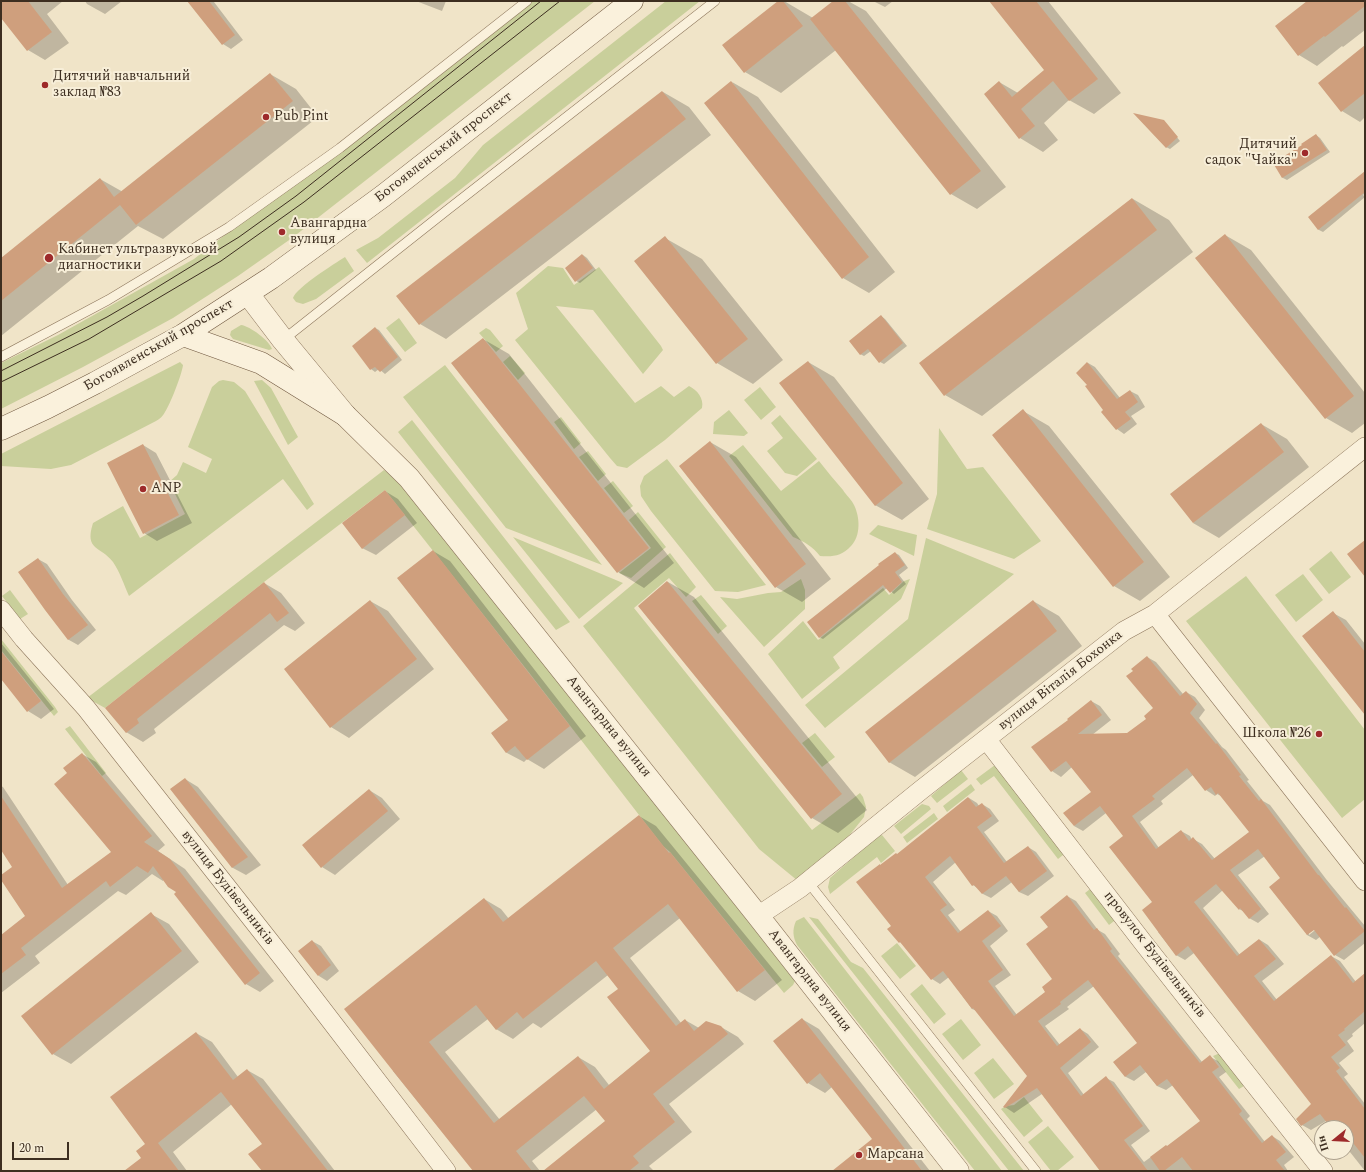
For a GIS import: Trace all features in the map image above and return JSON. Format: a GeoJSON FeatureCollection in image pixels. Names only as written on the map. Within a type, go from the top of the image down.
{"type":"FeatureCollection","features":[{"type":"Feature","properties":{"kind":"street","name":"Богоявленський проспект"},"geometry":{"type":"LineString","coordinates":[[1,429],[95,383],[183,335],[248,294],[383,196],[632,1]]}},
{"type":"Feature","properties":{"kind":"street","name":"Авангардна вулиця"},"geometry":{"type":"LineString","coordinates":[[248,294],[345,415],[410,478],[758,916],[958,1171]]}},
{"type":"Feature","properties":{"kind":"street"},"geometry":{"type":"LineString","coordinates":[[183,335],[261,363],[345,415]]}},
{"type":"Feature","properties":{"kind":"street","name":"вулиця Віталія Бохонка"},"geometry":{"type":"LineString","coordinates":[[758,916],[808,882],[986,739],[1124,631],[1155,614],[1365,447]]}},
{"type":"Feature","properties":{"kind":"street","name":"вулиця Будівельників"},"geometry":{"type":"LineString","coordinates":[[1,610],[24,639],[86,708],[285,961],[446,1171]]}},
{"type":"Feature","properties":{"kind":"street"},"geometry":{"type":"LineString","coordinates":[[1155,614],[1365,881]]}},
{"type":"Feature","properties":{"kind":"street","name":"провулок Будівельників"},"geometry":{"type":"LineString","coordinates":[[986,739],[1145,945],[1323,1171]]}},
{"type":"Feature","properties":{"kind":"lane"},"geometry":{"type":"LineString","coordinates":[[1,357],[108,300],[229,227],[340,148],[527,1]]}},
{"type":"Feature","properties":{"kind":"lane"},"geometry":{"type":"LineString","coordinates":[[284,340],[446,211],[715,1]]}},
{"type":"Feature","properties":{"kind":"lane"},"geometry":{"type":"LineString","coordinates":[[808,882],[1036,1171]]}},
{"type":"Feature","properties":{"kind":"green space"},"geometry":{"type":"Polygon","coordinates":[[[526,1],[595,1],[292,238],[238,276],[173,318],[83,367],[1,409],[1,363],[58,335],[194,259],[526,1]]]}},
{"type":"Feature","properties":{"kind":"green space"},"geometry":{"type":"Polygon","coordinates":[[[666,1],[700,1],[367,263],[356,250],[378,238],[455,178],[483,145],[666,1]]]}},
{"type":"Feature","properties":{"kind":"green space"},"geometry":{"type":"Polygon","coordinates":[[[345,257],[354,271],[316,299],[303,304],[296,302],[293,298],[301,288],[345,257]]]}},
{"type":"Feature","properties":{"kind":"green space"},"geometry":{"type":"Polygon","coordinates":[[[548,266],[563,268],[574,285],[599,267],[661,346],[663,350],[643,374],[593,310],[556,306],[635,403],[661,386],[674,397],[689,386],[697,392],[701,398],[702,408],[665,440],[627,468],[617,466],[610,458],[515,340],[528,329],[516,293],[548,266]]]}},
{"type":"Feature","properties":{"kind":"green space"},"geometry":{"type":"Polygon","coordinates":[[[399,318],[417,343],[405,352],[386,328],[399,318]]]}},
{"type":"Feature","properties":{"kind":"green space"},"geometry":{"type":"Polygon","coordinates":[[[241,325],[259,334],[268,342],[272,349],[269,350],[233,339],[230,335],[231,331],[241,325]]]}},
{"type":"Feature","properties":{"kind":"green space"},"geometry":{"type":"Polygon","coordinates":[[[486,328],[490,330],[503,346],[496,352],[479,333],[486,328]]]}},
{"type":"Feature","properties":{"kind":"green space"},"geometry":{"type":"Polygon","coordinates":[[[510,356],[525,373],[518,380],[503,362],[510,356]]]}},
{"type":"Feature","properties":{"kind":"green space"},"geometry":{"type":"Polygon","coordinates":[[[180,362],[183,365],[176,389],[164,413],[157,420],[71,465],[51,469],[1,466],[1,454],[180,362]]]}},
{"type":"Feature","properties":{"kind":"green space"},"geometry":{"type":"Polygon","coordinates":[[[445,365],[602,565],[506,528],[403,397],[445,365]]]}},
{"type":"Feature","properties":{"kind":"green space"},"geometry":{"type":"Polygon","coordinates":[[[223,380],[234,382],[245,391],[314,504],[307,510],[283,479],[129,596],[120,574],[113,562],[92,543],[91,532],[93,523],[123,506],[140,538],[185,514],[169,482],[177,475],[183,462],[206,473],[212,459],[188,447],[212,387],[219,381],[223,380]]]}},
{"type":"Feature","properties":{"kind":"green space"},"geometry":{"type":"Polygon","coordinates":[[[262,380],[271,388],[298,437],[288,445],[254,381],[262,380]]]}},
{"type":"Feature","properties":{"kind":"green space"},"geometry":{"type":"Polygon","coordinates":[[[760,387],[776,407],[761,420],[744,400],[760,387]]]}},
{"type":"Feature","properties":{"kind":"green space"},"geometry":{"type":"Polygon","coordinates":[[[729,410],[748,433],[744,436],[713,434],[714,422],[729,410]]]}},
{"type":"Feature","properties":{"kind":"green space"},"geometry":{"type":"Polygon","coordinates":[[[780,415],[817,459],[797,476],[785,473],[767,451],[783,438],[771,423],[780,415]]]}},
{"type":"Feature","properties":{"kind":"green space"},"geometry":{"type":"Polygon","coordinates":[[[561,417],[581,443],[574,449],[554,422],[561,417]]]}},
{"type":"Feature","properties":{"kind":"green space"},"geometry":{"type":"Polygon","coordinates":[[[412,420],[570,622],[556,630],[398,432],[412,420]]]}},
{"type":"Feature","properties":{"kind":"green space"},"geometry":{"type":"Polygon","coordinates":[[[939,428],[967,469],[983,467],[1041,541],[1014,559],[927,529],[937,494],[939,428]]]}},
{"type":"Feature","properties":{"kind":"green space"},"geometry":{"type":"Polygon","coordinates":[[[743,445],[781,491],[819,461],[852,501],[856,510],[858,532],[857,537],[851,546],[841,554],[820,556],[808,545],[793,537],[729,456],[743,445]]]}},
{"type":"Feature","properties":{"kind":"green space"},"geometry":{"type":"Polygon","coordinates":[[[588,451],[606,474],[598,481],[579,457],[588,451]]]}},
{"type":"Feature","properties":{"kind":"green space"},"geometry":{"type":"Polygon","coordinates":[[[667,459],[766,585],[738,592],[715,591],[651,511],[641,496],[640,486],[644,476],[667,459]]]}},
{"type":"Feature","properties":{"kind":"green space"},"geometry":{"type":"Polygon","coordinates":[[[384,470],[402,483],[795,981],[793,985],[784,993],[670,852],[663,846],[385,490],[264,582],[105,708],[87,698],[384,470]]]}},
{"type":"Feature","properties":{"kind":"green space"},"geometry":{"type":"Polygon","coordinates":[[[613,481],[633,506],[624,513],[604,488],[613,481]]]}},
{"type":"Feature","properties":{"kind":"green space"},"geometry":{"type":"Polygon","coordinates":[[[638,512],[666,547],[631,578],[619,573],[651,548],[629,520],[638,512]]]}},
{"type":"Feature","properties":{"kind":"green space"},"geometry":{"type":"Polygon","coordinates":[[[878,525],[917,535],[914,556],[869,534],[878,525]]]}},
{"type":"Feature","properties":{"kind":"green space"},"geometry":{"type":"Polygon","coordinates":[[[513,537],[623,583],[579,619],[513,537]]]}},
{"type":"Feature","properties":{"kind":"green space"},"geometry":{"type":"Polygon","coordinates":[[[926,538],[1014,574],[825,728],[805,705],[908,619],[926,538]]]}},
{"type":"Feature","properties":{"kind":"green space"},"geometry":{"type":"Polygon","coordinates":[[[1331,551],[1351,577],[1329,594],[1309,569],[1331,551]]]}},
{"type":"Feature","properties":{"kind":"green space"},"geometry":{"type":"Polygon","coordinates":[[[670,553],[696,587],[686,597],[669,578],[634,608],[812,830],[860,793],[863,797],[866,807],[864,817],[848,837],[798,881],[759,849],[583,626],[670,553]]]}},
{"type":"Feature","properties":{"kind":"green space"},"geometry":{"type":"Polygon","coordinates":[[[1303,574],[1323,600],[1296,622],[1275,595],[1303,574]]]}},
{"type":"Feature","properties":{"kind":"green space"},"geometry":{"type":"Polygon","coordinates":[[[1246,576],[1365,730],[1365,799],[1342,818],[1186,621],[1246,576]]]}},
{"type":"Feature","properties":{"kind":"green space"},"geometry":{"type":"Polygon","coordinates":[[[801,579],[805,590],[805,609],[764,647],[720,597],[737,599],[781,592],[801,579]]]}},
{"type":"Feature","properties":{"kind":"green space"},"geometry":{"type":"Polygon","coordinates":[[[910,579],[901,599],[833,657],[840,668],[802,699],[768,654],[803,621],[818,640],[883,588],[889,595],[904,581],[910,579]]]}},
{"type":"Feature","properties":{"kind":"green space"},"geometry":{"type":"Polygon","coordinates":[[[10,590],[28,614],[20,619],[2,596],[10,590]]]}},
{"type":"Feature","properties":{"kind":"green space"},"geometry":{"type":"Polygon","coordinates":[[[701,595],[727,626],[718,634],[692,601],[701,595]]]}},
{"type":"Feature","properties":{"kind":"green space"},"geometry":{"type":"Polygon","coordinates":[[[1,639],[55,707],[58,712],[54,716],[1,650],[1,639]]]}},
{"type":"Feature","properties":{"kind":"green space"},"geometry":{"type":"Polygon","coordinates":[[[70,726],[106,773],[102,776],[65,729],[70,726]]]}},
{"type":"Feature","properties":{"kind":"green space"},"geometry":{"type":"Polygon","coordinates":[[[815,733],[835,757],[822,767],[802,743],[815,733]]]}},
{"type":"Feature","properties":{"kind":"green space"},"geometry":{"type":"Polygon","coordinates":[[[995,765],[1068,851],[1058,859],[994,776],[981,785],[976,779],[995,765]]]}},
{"type":"Feature","properties":{"kind":"green space"},"geometry":{"type":"Polygon","coordinates":[[[961,770],[968,779],[937,803],[931,796],[961,770]]]}},
{"type":"Feature","properties":{"kind":"green space"},"geometry":{"type":"Polygon","coordinates":[[[971,784],[975,790],[947,812],[943,806],[971,784]]]}},
{"type":"Feature","properties":{"kind":"green space"},"geometry":{"type":"Polygon","coordinates":[[[922,804],[929,806],[931,809],[901,834],[894,826],[922,804]]]}},
{"type":"Feature","properties":{"kind":"green space"},"geometry":{"type":"Polygon","coordinates":[[[934,813],[938,819],[907,843],[903,837],[934,813]]]}},
{"type":"Feature","properties":{"kind":"green space"},"geometry":{"type":"Polygon","coordinates":[[[882,835],[895,851],[881,863],[877,857],[830,894],[828,887],[830,878],[877,837],[882,835]]]}},
{"type":"Feature","properties":{"kind":"green space"},"geometry":{"type":"Polygon","coordinates":[[[1094,886],[1118,918],[1109,925],[1085,893],[1094,886]]]}},
{"type":"Feature","properties":{"kind":"green space"},"geometry":{"type":"Polygon","coordinates":[[[804,917],[1002,1171],[975,1171],[797,945],[794,936],[794,927],[796,921],[804,917]]]}},
{"type":"Feature","properties":{"kind":"green space"},"geometry":{"type":"Polygon","coordinates":[[[809,917],[818,919],[851,962],[863,968],[1024,1171],[1009,1171],[809,917]]]}},
{"type":"Feature","properties":{"kind":"green space"},"geometry":{"type":"Polygon","coordinates":[[[897,943],[916,966],[900,979],[881,956],[897,943]]]}},
{"type":"Feature","properties":{"kind":"green space"},"geometry":{"type":"Polygon","coordinates":[[[922,984],[946,1014],[934,1024],[910,994],[922,984]]]}},
{"type":"Feature","properties":{"kind":"green space"},"geometry":{"type":"Polygon","coordinates":[[[961,1019],[981,1045],[963,1060],[942,1034],[961,1019]]]}},
{"type":"Feature","properties":{"kind":"green space"},"geometry":{"type":"Polygon","coordinates":[[[1220,1053],[1249,1083],[1239,1089],[1213,1056],[1220,1053]]]}},
{"type":"Feature","properties":{"kind":"green space"},"geometry":{"type":"Polygon","coordinates":[[[993,1058],[1014,1084],[994,1099],[974,1073],[993,1058]]]}},
{"type":"Feature","properties":{"kind":"green space"},"geometry":{"type":"Polygon","coordinates":[[[1024,1097],[1043,1121],[1024,1137],[1001,1109],[1006,1106],[1014,1105],[1024,1097]]]}},
{"type":"Feature","properties":{"kind":"green space"},"geometry":{"type":"Polygon","coordinates":[[[1048,1126],[1074,1157],[1057,1171],[1051,1171],[1028,1142],[1048,1126]]]}},
{"type":"Feature","properties":{"kind":"building"},"geometry":{"type":"Polygon","coordinates":[[[1,1],[28,1],[52,32],[27,51],[1,18],[1,1]]]}},
{"type":"Feature","properties":{"kind":"building"},"geometry":{"type":"Polygon","coordinates":[[[187,1],[209,1],[235,35],[222,45],[187,1]]]}},
{"type":"Feature","properties":{"kind":"building"},"geometry":{"type":"Polygon","coordinates":[[[778,1],[783,1],[803,26],[744,73],[722,45],[778,1]]]}},
{"type":"Feature","properties":{"kind":"building"},"geometry":{"type":"Polygon","coordinates":[[[833,1],[845,1],[981,171],[950,195],[810,19],[833,1]]]}},
{"type":"Feature","properties":{"kind":"building"},"geometry":{"type":"Polygon","coordinates":[[[989,1],[1036,1],[1098,79],[1069,101],[1053,81],[1021,109],[1035,126],[1019,139],[984,94],[999,81],[1012,97],[1044,70],[989,1]]]}},
{"type":"Feature","properties":{"kind":"building"},"geometry":{"type":"Polygon","coordinates":[[[1307,1],[1365,1],[1365,6],[1298,56],[1275,26],[1307,1]]]}},
{"type":"Feature","properties":{"kind":"building"},"geometry":{"type":"Polygon","coordinates":[[[1365,45],[1365,93],[1341,112],[1318,83],[1365,45]]]}},
{"type":"Feature","properties":{"kind":"building"},"geometry":{"type":"Polygon","coordinates":[[[270,73],[293,101],[136,225],[120,205],[1,301],[1,258],[100,178],[114,197],[270,73]]]}},
{"type":"Feature","properties":{"kind":"building"},"geometry":{"type":"Polygon","coordinates":[[[731,81],[869,257],[842,279],[704,103],[731,81]]]}},
{"type":"Feature","properties":{"kind":"building"},"geometry":{"type":"Polygon","coordinates":[[[662,91],[686,119],[419,325],[396,296],[662,91]]]}},
{"type":"Feature","properties":{"kind":"building"},"geometry":{"type":"Polygon","coordinates":[[[1133,113],[1164,120],[1178,137],[1166,148],[1133,113]]]}},
{"type":"Feature","properties":{"kind":"building"},"geometry":{"type":"Polygon","coordinates":[[[1316,134],[1327,150],[1282,178],[1273,163],[1302,145],[1301,144],[1316,134]]]}},
{"type":"Feature","properties":{"kind":"building"},"geometry":{"type":"Polygon","coordinates":[[[1365,171],[1365,192],[1318,230],[1308,217],[1365,171]]]}},
{"type":"Feature","properties":{"kind":"building"},"geometry":{"type":"Polygon","coordinates":[[[1132,198],[1157,230],[944,396],[919,363],[1132,198]]]}},
{"type":"Feature","properties":{"kind":"building"},"geometry":{"type":"Polygon","coordinates":[[[1225,234],[1354,396],[1325,419],[1195,258],[1225,234]]]}},
{"type":"Feature","properties":{"kind":"building"},"geometry":{"type":"Polygon","coordinates":[[[665,236],[748,339],[716,364],[634,261],[665,236]]]}},
{"type":"Feature","properties":{"kind":"building"},"geometry":{"type":"Polygon","coordinates":[[[582,254],[593,268],[575,282],[565,268],[582,254]]]}},
{"type":"Feature","properties":{"kind":"building"},"geometry":{"type":"Polygon","coordinates":[[[881,315],[903,343],[879,363],[868,349],[860,355],[849,341],[881,315]]]}},
{"type":"Feature","properties":{"kind":"building"},"geometry":{"type":"Polygon","coordinates":[[[375,327],[398,357],[380,372],[375,367],[370,370],[352,346],[375,327]]]}},
{"type":"Feature","properties":{"kind":"building"},"geometry":{"type":"Polygon","coordinates":[[[483,338],[649,548],[617,573],[451,363],[483,338]]]}},
{"type":"Feature","properties":{"kind":"building"},"geometry":{"type":"Polygon","coordinates":[[[808,361],[903,483],[875,506],[779,383],[808,361]]]}},
{"type":"Feature","properties":{"kind":"building"},"geometry":{"type":"Polygon","coordinates":[[[1087,362],[1117,399],[1130,390],[1138,402],[1125,412],[1131,419],[1116,430],[1101,412],[1103,410],[1085,386],[1087,385],[1076,373],[1087,362]]]}},
{"type":"Feature","properties":{"kind":"building"},"geometry":{"type":"Polygon","coordinates":[[[1023,409],[1144,562],[1113,587],[992,435],[1023,409]]]}},
{"type":"Feature","properties":{"kind":"building"},"geometry":{"type":"Polygon","coordinates":[[[1261,423],[1284,452],[1193,523],[1170,494],[1261,423]]]}},
{"type":"Feature","properties":{"kind":"building"},"geometry":{"type":"Polygon","coordinates":[[[710,441],[806,564],[775,588],[679,466],[710,441]]]}},
{"type":"Feature","properties":{"kind":"building","name":"ANP"},"geometry":{"type":"Polygon","coordinates":[[[143,444],[179,515],[143,534],[107,463],[143,444]]]}},
{"type":"Feature","properties":{"kind":"building"},"geometry":{"type":"Polygon","coordinates":[[[385,490],[405,515],[362,549],[342,523],[385,490]]]}},
{"type":"Feature","properties":{"kind":"building"},"geometry":{"type":"Polygon","coordinates":[[[1365,540],[1365,577],[1347,554],[1365,540]]]}},
{"type":"Feature","properties":{"kind":"building"},"geometry":{"type":"Polygon","coordinates":[[[433,550],[570,726],[527,760],[515,746],[506,753],[491,733],[508,720],[397,578],[433,550]]]}},
{"type":"Feature","properties":{"kind":"building"},"geometry":{"type":"Polygon","coordinates":[[[895,552],[905,565],[895,572],[902,582],[890,593],[883,585],[819,638],[807,622],[895,552]]]}},
{"type":"Feature","properties":{"kind":"building"},"geometry":{"type":"Polygon","coordinates":[[[38,558],[63,594],[88,625],[68,640],[18,572],[38,558]]]}},
{"type":"Feature","properties":{"kind":"building"},"geometry":{"type":"Polygon","coordinates":[[[667,581],[842,794],[811,819],[638,606],[667,581]]]}},
{"type":"Feature","properties":{"kind":"building"},"geometry":{"type":"Polygon","coordinates":[[[264,582],[289,613],[277,622],[270,613],[137,719],[139,723],[126,733],[105,708],[264,582]]]}},
{"type":"Feature","properties":{"kind":"building"},"geometry":{"type":"Polygon","coordinates":[[[370,600],[417,659],[330,728],[284,669],[370,600]]]}},
{"type":"Feature","properties":{"kind":"building"},"geometry":{"type":"Polygon","coordinates":[[[1033,600],[1057,631],[889,763],[865,732],[1033,600]]]}},
{"type":"Feature","properties":{"kind":"building"},"geometry":{"type":"Polygon","coordinates":[[[1333,611],[1365,652],[1365,715],[1302,636],[1333,611]]]}},
{"type":"Feature","properties":{"kind":"building"},"geometry":{"type":"Polygon","coordinates":[[[1,651],[41,701],[27,712],[1,679],[1,651]]]}},
{"type":"Feature","properties":{"kind":"building"},"geometry":{"type":"Polygon","coordinates":[[[1147,656],[1180,696],[1186,691],[1197,704],[1190,713],[1216,744],[1217,743],[1241,775],[1239,776],[1259,801],[1261,799],[1318,875],[1365,931],[1334,956],[1314,930],[1307,935],[1269,887],[1280,878],[1258,849],[1230,870],[1261,909],[1249,919],[1216,884],[1194,902],[1237,956],[1259,939],[1276,959],[1254,976],[1274,1001],[1331,955],[1353,983],[1365,973],[1365,1011],[1338,1035],[1346,1045],[1331,1057],[1340,1068],[1336,1071],[1365,1109],[1365,1158],[1354,1144],[1354,1120],[1325,1120],[1320,1114],[1301,1126],[1296,1119],[1311,1104],[1188,946],[1176,956],[1142,910],[1152,902],[1109,847],[1123,836],[1100,806],[1074,826],[1063,813],[1091,792],[1066,761],[1051,772],[1031,747],[1068,720],[1067,719],[1091,700],[1102,715],[1078,734],[1127,733],[1146,719],[1144,716],[1153,708],[1126,676],[1133,671],[1131,669],[1147,656]],[[1187,768],[1152,796],[1155,799],[1132,816],[1156,849],[1181,830],[1189,841],[1193,837],[1212,860],[1249,832],[1218,793],[1216,795],[1211,787],[1205,791],[1187,768]]]}},
{"type":"Feature","properties":{"kind":"building"},"geometry":{"type":"Polygon","coordinates":[[[82,753],[152,836],[144,842],[170,859],[260,973],[245,985],[174,894],[176,892],[168,887],[153,866],[148,873],[137,866],[110,887],[106,881],[21,948],[26,955],[1,974],[1,935],[25,916],[1,880],[1,875],[12,867],[1,850],[1,796],[62,888],[111,852],[54,784],[67,773],[63,768],[82,753]]]}},
{"type":"Feature","properties":{"kind":"building"},"geometry":{"type":"Polygon","coordinates":[[[185,778],[248,857],[232,868],[170,789],[185,778]]]}},
{"type":"Feature","properties":{"kind":"building"},"geometry":{"type":"Polygon","coordinates":[[[369,789],[388,811],[321,868],[302,845],[369,789]]]}},
{"type":"Feature","properties":{"kind":"building"},"geometry":{"type":"Polygon","coordinates":[[[968,797],[976,807],[982,803],[992,816],[977,827],[1004,863],[1028,846],[1047,871],[1019,892],[1006,876],[982,894],[974,885],[972,886],[950,856],[925,877],[947,905],[940,910],[958,933],[988,910],[1001,926],[982,941],[1003,970],[988,981],[1014,1016],[1045,992],[1042,987],[1052,979],[1026,944],[1048,927],[1040,917],[1067,895],[1094,930],[1097,928],[1112,949],[1110,951],[1200,1063],[1210,1055],[1219,1067],[1212,1072],[1242,1111],[1239,1114],[1262,1143],[1272,1135],[1286,1152],[1276,1160],[1285,1171],[1193,1171],[1182,1157],[1164,1171],[1160,1171],[1150,1157],[1200,1121],[1167,1079],[1157,1086],[1140,1065],[1125,1077],[1113,1062],[1137,1043],[1088,980],[1060,1002],[1061,1004],[1038,1021],[1057,1046],[1080,1028],[1091,1042],[1060,1068],[1081,1096],[1106,1076],[1143,1126],[1124,1140],[1148,1171],[1100,1171],[1037,1088],[1005,1108],[1003,1107],[1027,1076],[943,971],[931,980],[900,942],[899,943],[887,929],[891,926],[856,882],[896,853],[897,854],[968,797]]]}},
{"type":"Feature","properties":{"kind":"building"},"geometry":{"type":"Polygon","coordinates":[[[639,815],[765,970],[737,992],[668,904],[613,948],[676,1026],[685,1019],[694,1031],[706,1021],[721,1026],[728,1034],[653,1094],[675,1122],[633,1156],[639,1163],[629,1171],[543,1171],[605,1121],[584,1096],[516,1151],[532,1171],[473,1171],[344,1009],[484,898],[503,922],[639,815]],[[596,961],[523,1019],[517,1012],[496,1030],[476,1005],[429,1042],[494,1123],[578,1056],[604,1089],[650,1051],[607,997],[618,989],[596,961]]]}},
{"type":"Feature","properties":{"kind":"building"},"geometry":{"type":"Polygon","coordinates":[[[151,912],[182,951],[52,1055],[21,1016],[151,912]]]}},
{"type":"Feature","properties":{"kind":"building"},"geometry":{"type":"Polygon","coordinates":[[[312,940],[331,965],[318,976],[298,951],[312,940]]]}},
{"type":"Feature","properties":{"kind":"building"},"geometry":{"type":"Polygon","coordinates":[[[802,1018],[922,1171],[832,1171],[872,1139],[820,1073],[807,1084],[773,1041],[802,1018]]]}},
{"type":"Feature","properties":{"kind":"building"},"geometry":{"type":"Polygon","coordinates":[[[196,1032],[233,1080],[247,1069],[328,1171],[262,1171],[248,1154],[262,1144],[221,1092],[158,1143],[179,1171],[124,1171],[141,1158],[136,1151],[145,1144],[110,1097],[196,1032]]]}},
{"type":"Feature","properties":{"kind":"tram line"},"geometry":{"type":"LineString","coordinates":[[1,371],[107,317],[239,237],[296,196],[541,1]]}},
{"type":"Feature","properties":{"kind":"tram line"},"geometry":{"type":"LineString","coordinates":[[1,382],[89,339],[221,261],[304,202],[560,1]]}},
{"type":"Feature","properties":{"kind":"place","name":"Дитячий навчальний заклад №83"},"geometry":{"type":"Point","coordinates":[45,85]}},
{"type":"Feature","properties":{"kind":"place","name":"Pub Pint"},"geometry":{"type":"Point","coordinates":[266,117]}},
{"type":"Feature","properties":{"kind":"place","name":"Дитячий садок \"Чайка\""},"geometry":{"type":"Point","coordinates":[1305,153]}},
{"type":"Feature","properties":{"kind":"place","name":"Авангардна вулиця"},"geometry":{"type":"Point","coordinates":[282,232]}},
{"type":"Feature","properties":{"kind":"place","name":"Кабинет ультразвуковой диагностики"},"geometry":{"type":"Point","coordinates":[49,258]}},
{"type":"Feature","properties":{"kind":"place","name":"ANP"},"geometry":{"type":"Point","coordinates":[143,489]}},
{"type":"Feature","properties":{"kind":"place","name":"Школа №26"},"geometry":{"type":"Point","coordinates":[1319,734]}},
{"type":"Feature","properties":{"kind":"place","name":"Марсана"},"geometry":{"type":"Point","coordinates":[859,1155]}}]}
